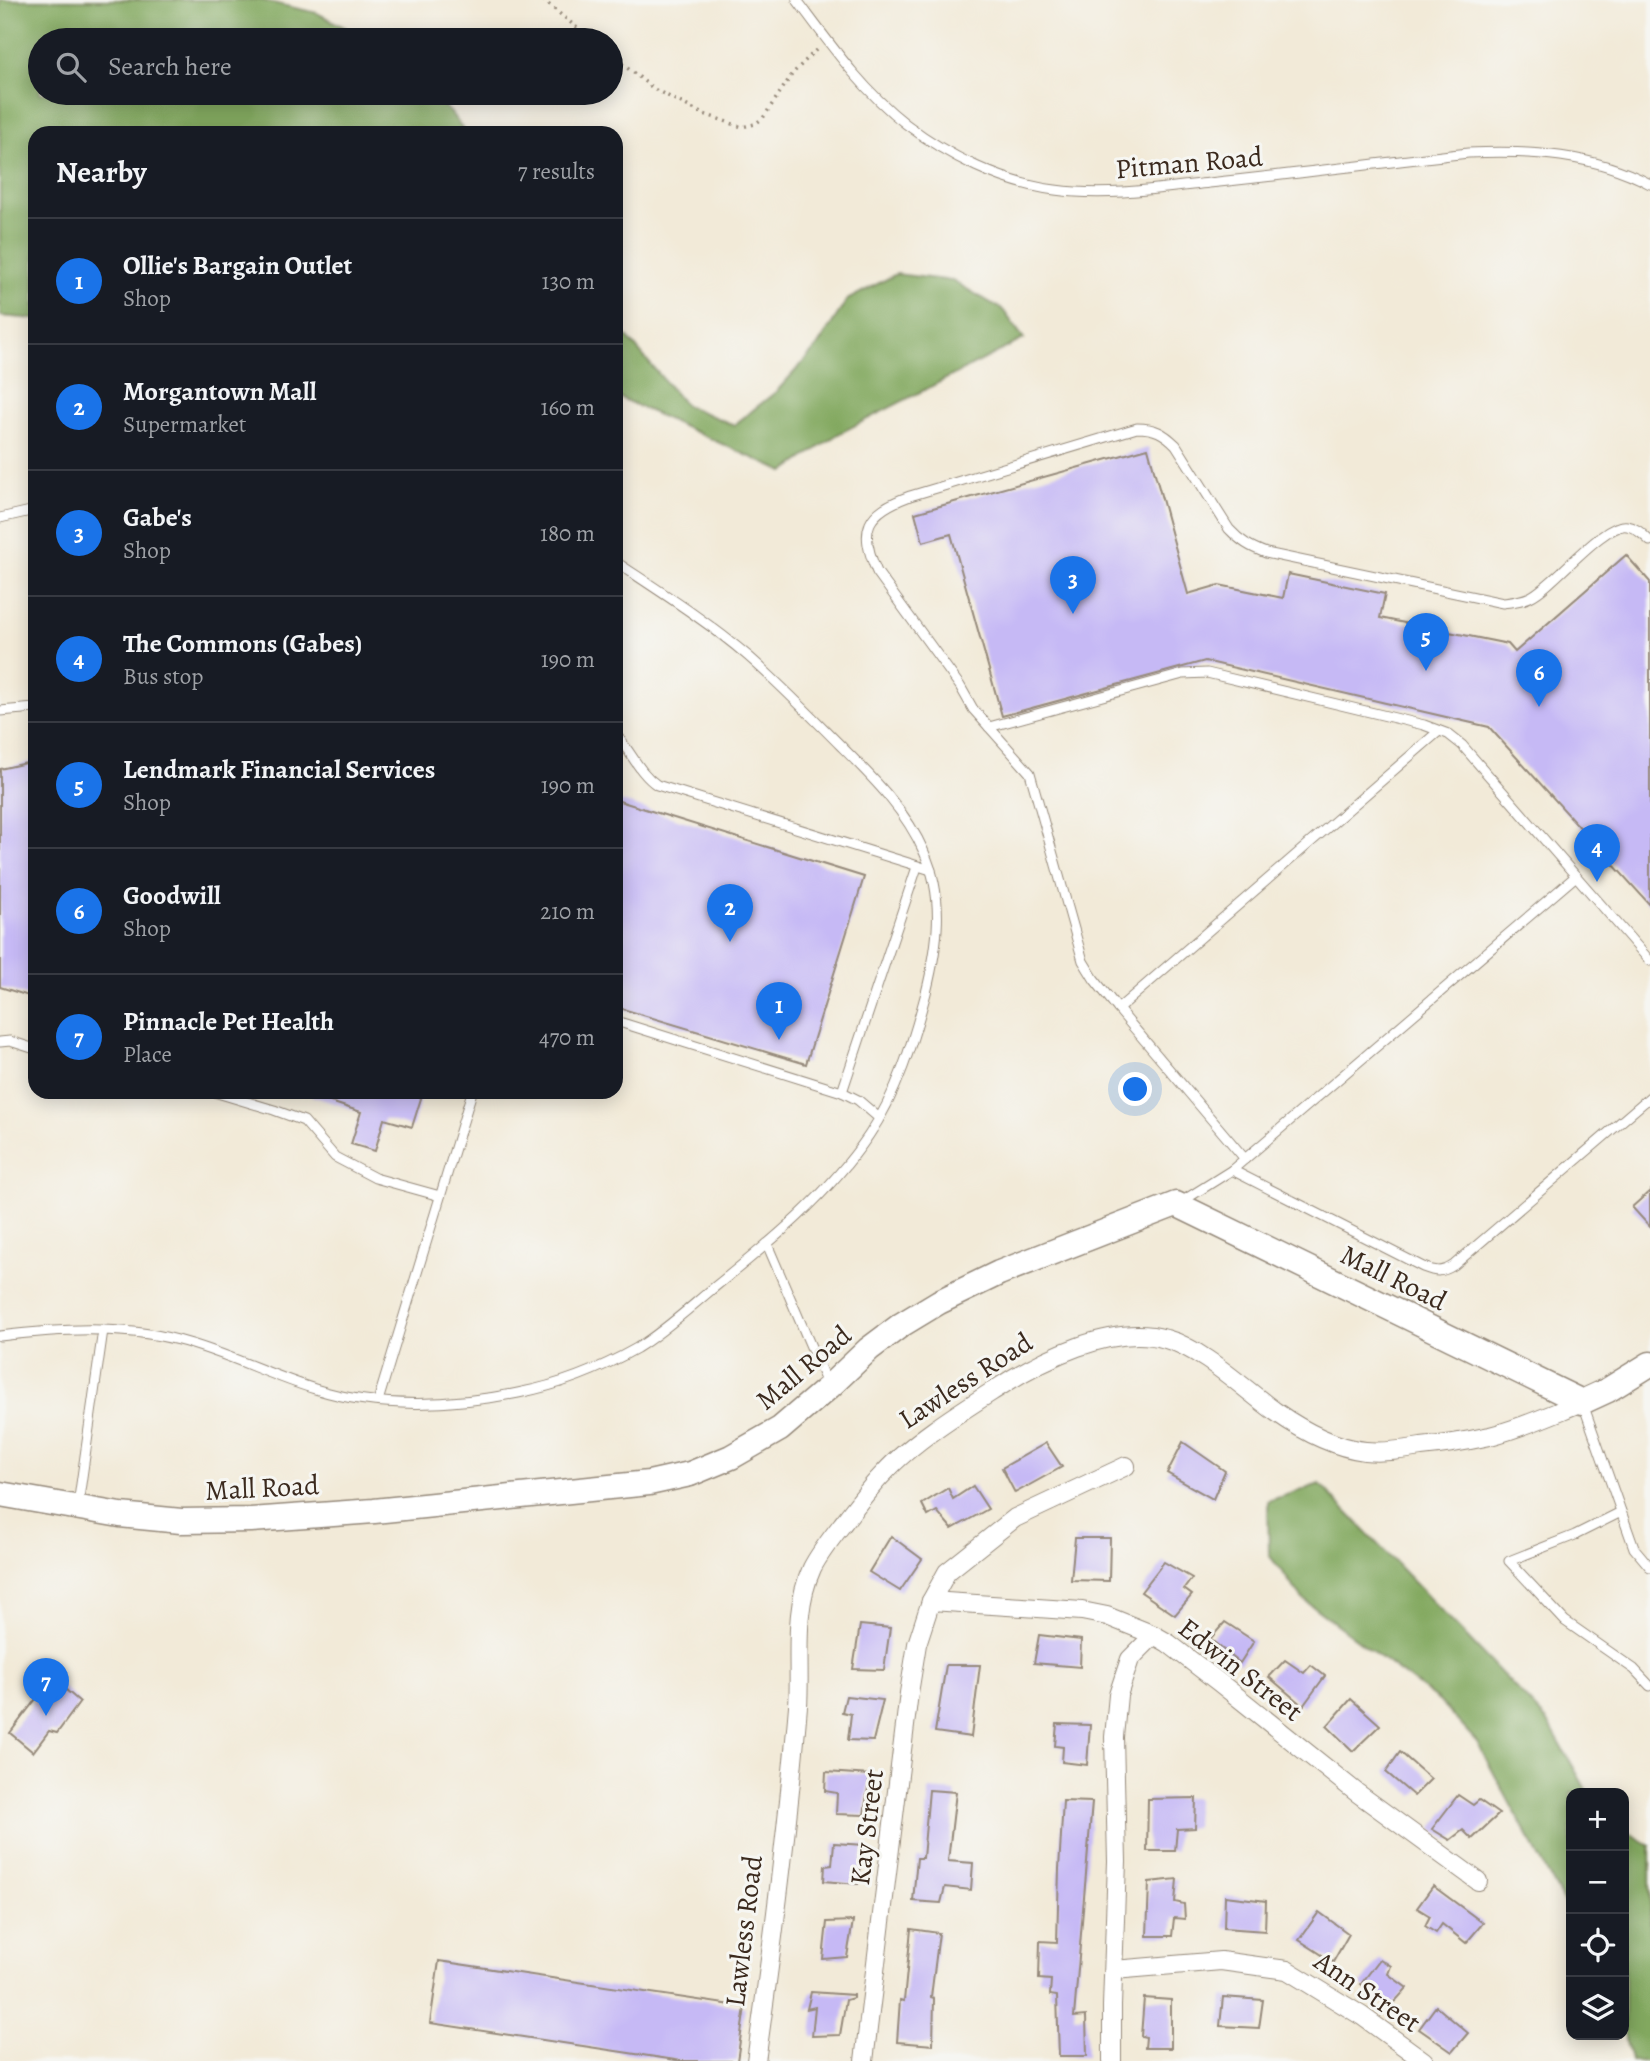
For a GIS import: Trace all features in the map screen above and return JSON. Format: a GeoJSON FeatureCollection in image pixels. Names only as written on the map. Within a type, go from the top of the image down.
{"type":"FeatureCollection","features":[{"type":"Feature","properties":{"kind":"street","name":"Mall Road"},"geometry":{"type":"LineString","coordinates":[[0,1494],[120,1515],[181,1521],[251,1520],[374,1511],[649,1483],[690,1475],[732,1457],[780,1429],[869,1349],[939,1302],[999,1273],[1177,1205],[1582,1402]]}},
{"type":"Feature","properties":{"kind":"street","name":"Lawless Road"},"geometry":{"type":"LineString","coordinates":[[756,2061],[798,1702],[798,1643],[802,1600],[813,1567],[831,1539],[886,1470],[925,1438],[1023,1371],[1063,1353],[1102,1340],[1135,1335],[1166,1339],[1193,1352],[1300,1429],[1329,1442],[1365,1451],[1405,1450],[1492,1436],[1582,1402],[1608,1390],[1650,1364]]}},
{"type":"Feature","properties":{"kind":"street","name":"Kay Street"},"geometry":{"type":"LineString","coordinates":[[864,2061],[909,1693],[917,1644],[931,1601],[947,1572],[1015,1518],[1126,1466]]}},
{"type":"Feature","properties":{"kind":"street"},"geometry":{"type":"LineString","coordinates":[[931,1601],[1082,1611],[1107,1616],[1154,1635]]}},
{"type":"Feature","properties":{"kind":"street","name":"Edwin Street"},"geometry":{"type":"LineString","coordinates":[[1112,2061],[1117,1861],[1114,1737],[1118,1695],[1130,1659],[1154,1635],[1199,1667],[1356,1792],[1478,1881]]}},
{"type":"Feature","properties":{"kind":"street","name":"Ann Street"},"geometry":{"type":"LineString","coordinates":[[1114,1970],[1221,1961],[1287,1970],[1362,2016],[1424,2061]]}},
{"type":"Feature","properties":{"kind":"lane","name":"Pitman Road"},"geometry":{"type":"LineString","coordinates":[[797,0],[847,66],[884,106],[934,144],[990,172],[1052,190],[1121,192],[1503,151],[1537,152],[1571,158],[1612,169],[1650,184]]}},
{"type":"Feature","properties":{"kind":"lane"},"geometry":{"type":"LineString","coordinates":[[1245,1159],[1118,1009],[1083,961],[1030,773],[973,709],[877,572],[869,554],[866,536],[870,523],[878,511],[892,503],[1138,428],[1153,428],[1177,445],[1229,529],[1238,539],[1266,553],[1503,603],[1530,597],[1544,588],[1601,536],[1615,528],[1626,526],[1637,530],[1650,541]]}},
{"type":"Feature","properties":{"kind":"lane"},"geometry":{"type":"LineString","coordinates":[[0,517],[28,511]]}},
{"type":"Feature","properties":{"kind":"lane"},"geometry":{"type":"LineString","coordinates":[[0,1336],[103,1330],[176,1339],[221,1353],[317,1390],[359,1399],[400,1403],[436,1402],[516,1394],[558,1383],[600,1367],[640,1346],[768,1244],[830,1186],[870,1134],[890,1099],[906,1056],[936,954],[939,926],[937,892],[926,855],[910,824],[865,770],[749,657],[706,623],[623,567]]}},
{"type":"Feature","properties":{"kind":"lane"},"geometry":{"type":"LineString","coordinates":[[989,727],[1183,674],[1207,673],[1424,725],[1448,734],[1462,745],[1650,961]]}},
{"type":"Feature","properties":{"kind":"lane"},"geometry":{"type":"LineString","coordinates":[[0,711],[28,709]]}},
{"type":"Feature","properties":{"kind":"lane"},"geometry":{"type":"LineString","coordinates":[[1118,1009],[1439,731]]}},
{"type":"Feature","properties":{"kind":"lane"},"geometry":{"type":"LineString","coordinates":[[623,743],[641,771],[657,785],[931,870]]}},
{"type":"Feature","properties":{"kind":"lane"},"geometry":{"type":"LineString","coordinates":[[842,1092],[917,867]]}},
{"type":"Feature","properties":{"kind":"lane"},"geometry":{"type":"LineString","coordinates":[[1177,1205],[1232,1170],[1576,876]]}},
{"type":"Feature","properties":{"kind":"lane"},"geometry":{"type":"LineString","coordinates":[[623,1023],[842,1092],[858,1100],[879,1118]]}},
{"type":"Feature","properties":{"kind":"lane"},"geometry":{"type":"LineString","coordinates":[[0,1042],[10,1041],[28,1047]]}},
{"type":"Feature","properties":{"kind":"lane"},"geometry":{"type":"LineString","coordinates":[[1232,1170],[1423,1267],[1434,1272],[1444,1271],[1650,1097]]}},
{"type":"Feature","properties":{"kind":"lane"},"geometry":{"type":"LineString","coordinates":[[237,1099],[304,1121],[335,1157],[375,1178],[440,1196]]}},
{"type":"Feature","properties":{"kind":"lane"},"geometry":{"type":"LineString","coordinates":[[378,1401],[470,1099]]}},
{"type":"Feature","properties":{"kind":"lane"},"geometry":{"type":"LineString","coordinates":[[768,1244],[829,1387]]}},
{"type":"Feature","properties":{"kind":"lane"},"geometry":{"type":"LineString","coordinates":[[78,1508],[103,1330]]}},
{"type":"Feature","properties":{"kind":"lane"},"geometry":{"type":"LineString","coordinates":[[1582,1402],[1634,1548],[1650,1567]]}},
{"type":"Feature","properties":{"kind":"lane"},"geometry":{"type":"LineString","coordinates":[[1621,1512],[1575,1535],[1509,1561],[1565,1622],[1634,1669],[1650,1686]]}},
{"type":"Feature","properties":{"kind":"path"},"geometry":{"type":"LineString","coordinates":[[543,0],[577,28]]}},
{"type":"Feature","properties":{"kind":"path"},"geometry":{"type":"LineString","coordinates":[[623,64],[654,89],[701,113],[742,127],[763,118],[793,73],[828,40]]}},
{"type":"Feature","properties":{"kind":"green space"},"geometry":{"type":"Polygon","coordinates":[[[0,0],[260,0],[317,13],[346,28],[28,28],[28,105],[442,105],[461,126],[28,126],[28,318],[0,316],[0,0]]]}},
{"type":"Feature","properties":{"kind":"green space"},"geometry":{"type":"Polygon","coordinates":[[[896,274],[953,281],[1003,310],[1024,339],[838,434],[784,472],[623,399],[623,332],[685,405],[734,425],[777,391],[817,347],[847,300],[896,274]]]}},
{"type":"Feature","properties":{"kind":"green space"},"geometry":{"type":"Polygon","coordinates":[[[1320,1484],[1548,1722],[1585,1788],[1566,1788],[1566,1907],[1477,1742],[1440,1702],[1303,1599],[1269,1555],[1268,1501],[1320,1484]]]}},
{"type":"Feature","properties":{"kind":"green space"},"geometry":{"type":"Polygon","coordinates":[[[1629,1833],[1650,1845],[1650,2061],[1631,2061],[1626,2040],[1629,2040],[1629,1833]]]}},
{"type":"Feature","properties":{"kind":"building"},"geometry":{"type":"Polygon","coordinates":[[[1148,448],[1188,594],[1219,585],[1283,598],[1288,574],[1385,594],[1380,618],[1508,644],[1515,652],[1626,555],[1650,582],[1650,905],[1489,727],[1205,661],[1002,716],[951,534],[923,542],[915,513],[1148,448]]]}},
{"type":"Feature","properties":{"kind":"building"},"geometry":{"type":"Polygon","coordinates":[[[28,763],[28,996],[0,987],[0,769],[28,763]]]}},
{"type":"Feature","properties":{"kind":"building"},"geometry":{"type":"Polygon","coordinates":[[[623,802],[864,877],[806,1064],[623,1009],[623,802]]]}},
{"type":"Feature","properties":{"kind":"building"},"geometry":{"type":"Polygon","coordinates":[[[321,1099],[421,1099],[412,1127],[384,1119],[375,1151],[351,1144],[361,1112],[321,1099]]]}},
{"type":"Feature","properties":{"kind":"building"},"geometry":{"type":"Polygon","coordinates":[[[1650,1191],[1650,1227],[1632,1207],[1650,1191]]]}},
{"type":"Feature","properties":{"kind":"building"},"geometry":{"type":"Polygon","coordinates":[[[1183,1442],[1225,1471],[1213,1499],[1167,1473],[1183,1442]]]}},
{"type":"Feature","properties":{"kind":"building"},"geometry":{"type":"Polygon","coordinates":[[[1046,1443],[1062,1467],[1015,1493],[1002,1468],[1046,1443]]]}},
{"type":"Feature","properties":{"kind":"building"},"geometry":{"type":"Polygon","coordinates":[[[973,1486],[988,1509],[952,1529],[937,1511],[928,1516],[922,1504],[948,1488],[953,1499],[973,1486]]]}},
{"type":"Feature","properties":{"kind":"building"},"geometry":{"type":"Polygon","coordinates":[[[891,1536],[922,1559],[900,1591],[869,1572],[891,1536]]]}},
{"type":"Feature","properties":{"kind":"building"},"geometry":{"type":"Polygon","coordinates":[[[1075,1538],[1110,1538],[1109,1581],[1071,1580],[1075,1538]]]}},
{"type":"Feature","properties":{"kind":"building"},"geometry":{"type":"Polygon","coordinates":[[[1164,1562],[1192,1578],[1184,1589],[1192,1595],[1175,1615],[1141,1592],[1164,1562]]]}},
{"type":"Feature","properties":{"kind":"building"},"geometry":{"type":"Polygon","coordinates":[[[1225,1622],[1254,1641],[1240,1663],[1210,1639],[1225,1622]]]}},
{"type":"Feature","properties":{"kind":"building"},"geometry":{"type":"Polygon","coordinates":[[[860,1625],[890,1628],[884,1670],[853,1669],[860,1625]]]}},
{"type":"Feature","properties":{"kind":"building"},"geometry":{"type":"Polygon","coordinates":[[[1039,1635],[1081,1640],[1080,1667],[1034,1663],[1039,1635]]]}},
{"type":"Feature","properties":{"kind":"building"},"geometry":{"type":"Polygon","coordinates":[[[1285,1660],[1304,1673],[1311,1665],[1325,1676],[1303,1706],[1269,1677],[1285,1660]]]}},
{"type":"Feature","properties":{"kind":"building"},"geometry":{"type":"Polygon","coordinates":[[[946,1665],[980,1665],[971,1737],[935,1732],[946,1665]]]}},
{"type":"Feature","properties":{"kind":"building"},"geometry":{"type":"Polygon","coordinates":[[[52,1678],[80,1702],[57,1733],[49,1731],[33,1752],[10,1733],[52,1678]]]}},
{"type":"Feature","properties":{"kind":"building"},"geometry":{"type":"Polygon","coordinates":[[[846,1696],[883,1700],[873,1741],[848,1740],[851,1714],[842,1712],[846,1696]]]}},
{"type":"Feature","properties":{"kind":"building"},"geometry":{"type":"Polygon","coordinates":[[[1351,1699],[1380,1725],[1353,1751],[1327,1726],[1351,1699]]]}},
{"type":"Feature","properties":{"kind":"building"},"geometry":{"type":"Polygon","coordinates":[[[1057,1724],[1090,1725],[1087,1765],[1062,1762],[1063,1747],[1055,1746],[1057,1724]]]}},
{"type":"Feature","properties":{"kind":"building"},"geometry":{"type":"Polygon","coordinates":[[[1400,1752],[1431,1779],[1414,1796],[1386,1772],[1400,1752]]]}},
{"type":"Feature","properties":{"kind":"building"},"geometry":{"type":"Polygon","coordinates":[[[826,1772],[870,1775],[864,1815],[836,1814],[837,1793],[825,1791],[826,1772]]]}},
{"type":"Feature","properties":{"kind":"building"},"geometry":{"type":"Polygon","coordinates":[[[929,1790],[956,1792],[948,1861],[973,1863],[971,1890],[945,1887],[941,1903],[913,1901],[917,1858],[923,1858],[929,1790]]]}},
{"type":"Feature","properties":{"kind":"building"},"geometry":{"type":"Polygon","coordinates":[[[1458,1795],[1473,1805],[1479,1800],[1499,1814],[1472,1839],[1463,1830],[1450,1840],[1432,1829],[1458,1795]]]}},
{"type":"Feature","properties":{"kind":"building"},"geometry":{"type":"Polygon","coordinates":[[[1196,1798],[1195,1828],[1177,1829],[1175,1851],[1147,1851],[1148,1799],[1196,1798]]]}},
{"type":"Feature","properties":{"kind":"building"},"geometry":{"type":"Polygon","coordinates":[[[1063,1801],[1092,1802],[1074,2017],[1086,2016],[1087,2056],[1059,2056],[1057,1996],[1050,1995],[1051,1980],[1039,1979],[1040,1941],[1057,1942],[1063,1801]]]}},
{"type":"Feature","properties":{"kind":"building"},"geometry":{"type":"Polygon","coordinates":[[[834,1843],[864,1845],[858,1884],[824,1881],[825,1866],[832,1865],[834,1843]]]}},
{"type":"Feature","properties":{"kind":"building"},"geometry":{"type":"Polygon","coordinates":[[[1177,1879],[1175,1902],[1184,1904],[1185,1919],[1174,1918],[1172,1936],[1147,1936],[1149,1882],[1177,1879]]]}},
{"type":"Feature","properties":{"kind":"building"},"geometry":{"type":"Polygon","coordinates":[[[1433,1886],[1483,1923],[1466,1943],[1442,1924],[1436,1933],[1425,1926],[1430,1916],[1417,1908],[1433,1886]]]}},
{"type":"Feature","properties":{"kind":"building"},"geometry":{"type":"Polygon","coordinates":[[[1225,1896],[1266,1901],[1265,1931],[1224,1928],[1225,1896]]]}},
{"type":"Feature","properties":{"kind":"building"},"geometry":{"type":"Polygon","coordinates":[[[1319,1912],[1349,1934],[1333,1962],[1299,1940],[1319,1912]]]}},
{"type":"Feature","properties":{"kind":"building"},"geometry":{"type":"Polygon","coordinates":[[[853,1921],[847,1957],[823,1959],[827,1922],[853,1921]]]}},
{"type":"Feature","properties":{"kind":"building"},"geometry":{"type":"Polygon","coordinates":[[[911,1929],[939,1933],[931,1997],[934,1998],[933,2045],[897,2042],[900,2000],[904,2001],[911,1929]]]}},
{"type":"Feature","properties":{"kind":"building"},"geometry":{"type":"Polygon","coordinates":[[[1380,1959],[1391,1966],[1388,1974],[1407,1988],[1391,2006],[1361,1984],[1380,1959]]]}},
{"type":"Feature","properties":{"kind":"building"},"geometry":{"type":"Polygon","coordinates":[[[439,1961],[745,2007],[737,2061],[682,2061],[430,2023],[439,1961]]]}},
{"type":"Feature","properties":{"kind":"building"},"geometry":{"type":"Polygon","coordinates":[[[811,1992],[853,1995],[853,1998],[846,2000],[840,2035],[812,2036],[815,2007],[807,2009],[811,1992]]]}},
{"type":"Feature","properties":{"kind":"building"},"geometry":{"type":"Polygon","coordinates":[[[1223,1997],[1263,2000],[1259,2028],[1220,2026],[1223,1997]]]}},
{"type":"Feature","properties":{"kind":"building"},"geometry":{"type":"Polygon","coordinates":[[[1144,1998],[1171,2000],[1171,2048],[1145,2048],[1146,2037],[1141,2036],[1144,1998]]]}},
{"type":"Feature","properties":{"kind":"building"},"geometry":{"type":"Polygon","coordinates":[[[1436,2006],[1468,2033],[1452,2052],[1419,2029],[1436,2006]]]}},
{"type":"Feature","properties":{"kind":"place","name":"Gabe's"},"geometry":{"type":"Point","coordinates":[1073,614]}},
{"type":"Feature","properties":{"kind":"place","name":"Lendmark Financial Services"},"geometry":{"type":"Point","coordinates":[1426,671]}},
{"type":"Feature","properties":{"kind":"place","name":"Goodwill"},"geometry":{"type":"Point","coordinates":[1539,707]}},
{"type":"Feature","properties":{"kind":"place","name":"The Commons (Gabes)"},"geometry":{"type":"Point","coordinates":[1597,882]}},
{"type":"Feature","properties":{"kind":"place","name":"Morgantown Mall"},"geometry":{"type":"Point","coordinates":[730,942]}},
{"type":"Feature","properties":{"kind":"place","name":"Ollie's Bargain Outlet"},"geometry":{"type":"Point","coordinates":[779,1040]}},
{"type":"Feature","properties":{"kind":"place","name":"Pinnacle Pet Health"},"geometry":{"type":"Point","coordinates":[46,1716]}}]}
